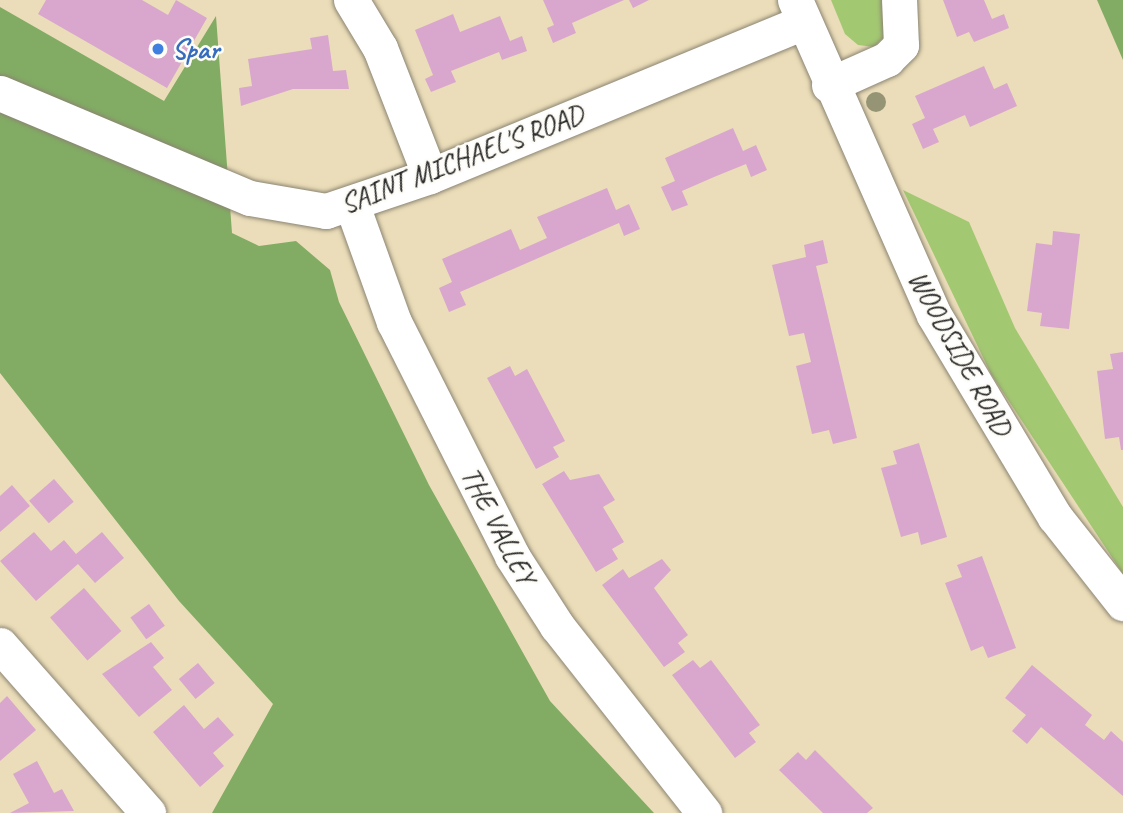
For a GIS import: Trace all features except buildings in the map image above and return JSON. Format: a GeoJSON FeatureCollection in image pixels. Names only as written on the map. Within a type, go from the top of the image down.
{"type":"FeatureCollection","features":[{"type":"Feature","properties":{"kind":"street"},"geometry":{"type":"LineString","coordinates":[[351,0],[380,48],[430,176]]}},
{"type":"Feature","properties":{"kind":"street"},"geometry":{"type":"LineString","coordinates":[[830,85],[887,59],[901,44],[899,0]]}},
{"type":"Feature","properties":{"kind":"street","name":"SAINT MICHAEL'S ROAD"},"geometry":{"type":"LineString","coordinates":[[0,93],[250,198],[326,211],[352,205],[430,176],[800,11]]}},
{"type":"Feature","properties":{"kind":"street","name":"WOODSIDE ROAD"},"geometry":{"type":"LineString","coordinates":[[800,11],[830,85],[934,315],[1055,517],[1123,603]]}},
{"type":"Feature","properties":{"kind":"street","name":"THE VALLEY"},"geometry":{"type":"LineString","coordinates":[[352,205],[394,322],[512,556],[558,626],[704,813]]}},
{"type":"Feature","properties":{"kind":"street"},"geometry":{"type":"LineString","coordinates":[[0,645],[148,813]]}},
{"type":"Feature","properties":{"kind":"green space"},"geometry":{"type":"Polygon","coordinates":[[[831,0],[884,0],[885,36],[874,47],[858,45],[845,34],[831,0]]]}},
{"type":"Feature","properties":{"kind":"green space"},"geometry":{"type":"Polygon","coordinates":[[[1097,0],[1123,0],[1123,60],[1097,0]]]}},
{"type":"Feature","properties":{"kind":"green space"},"geometry":{"type":"Polygon","coordinates":[[[0,7],[164,101],[216,16],[232,233],[259,246],[296,241],[330,270],[339,302],[429,485],[550,701],[654,813],[212,813],[273,704],[179,601],[0,373],[0,7]]]}},
{"type":"Feature","properties":{"kind":"green space"},"geometry":{"type":"Polygon","coordinates":[[[903,190],[969,222],[1015,328],[1123,507],[1123,574],[991,374],[903,190]]]}},
{"type":"Feature","properties":{"kind":"place","name":"Spar"},"geometry":{"type":"Point","coordinates":[158,49]}}]}
